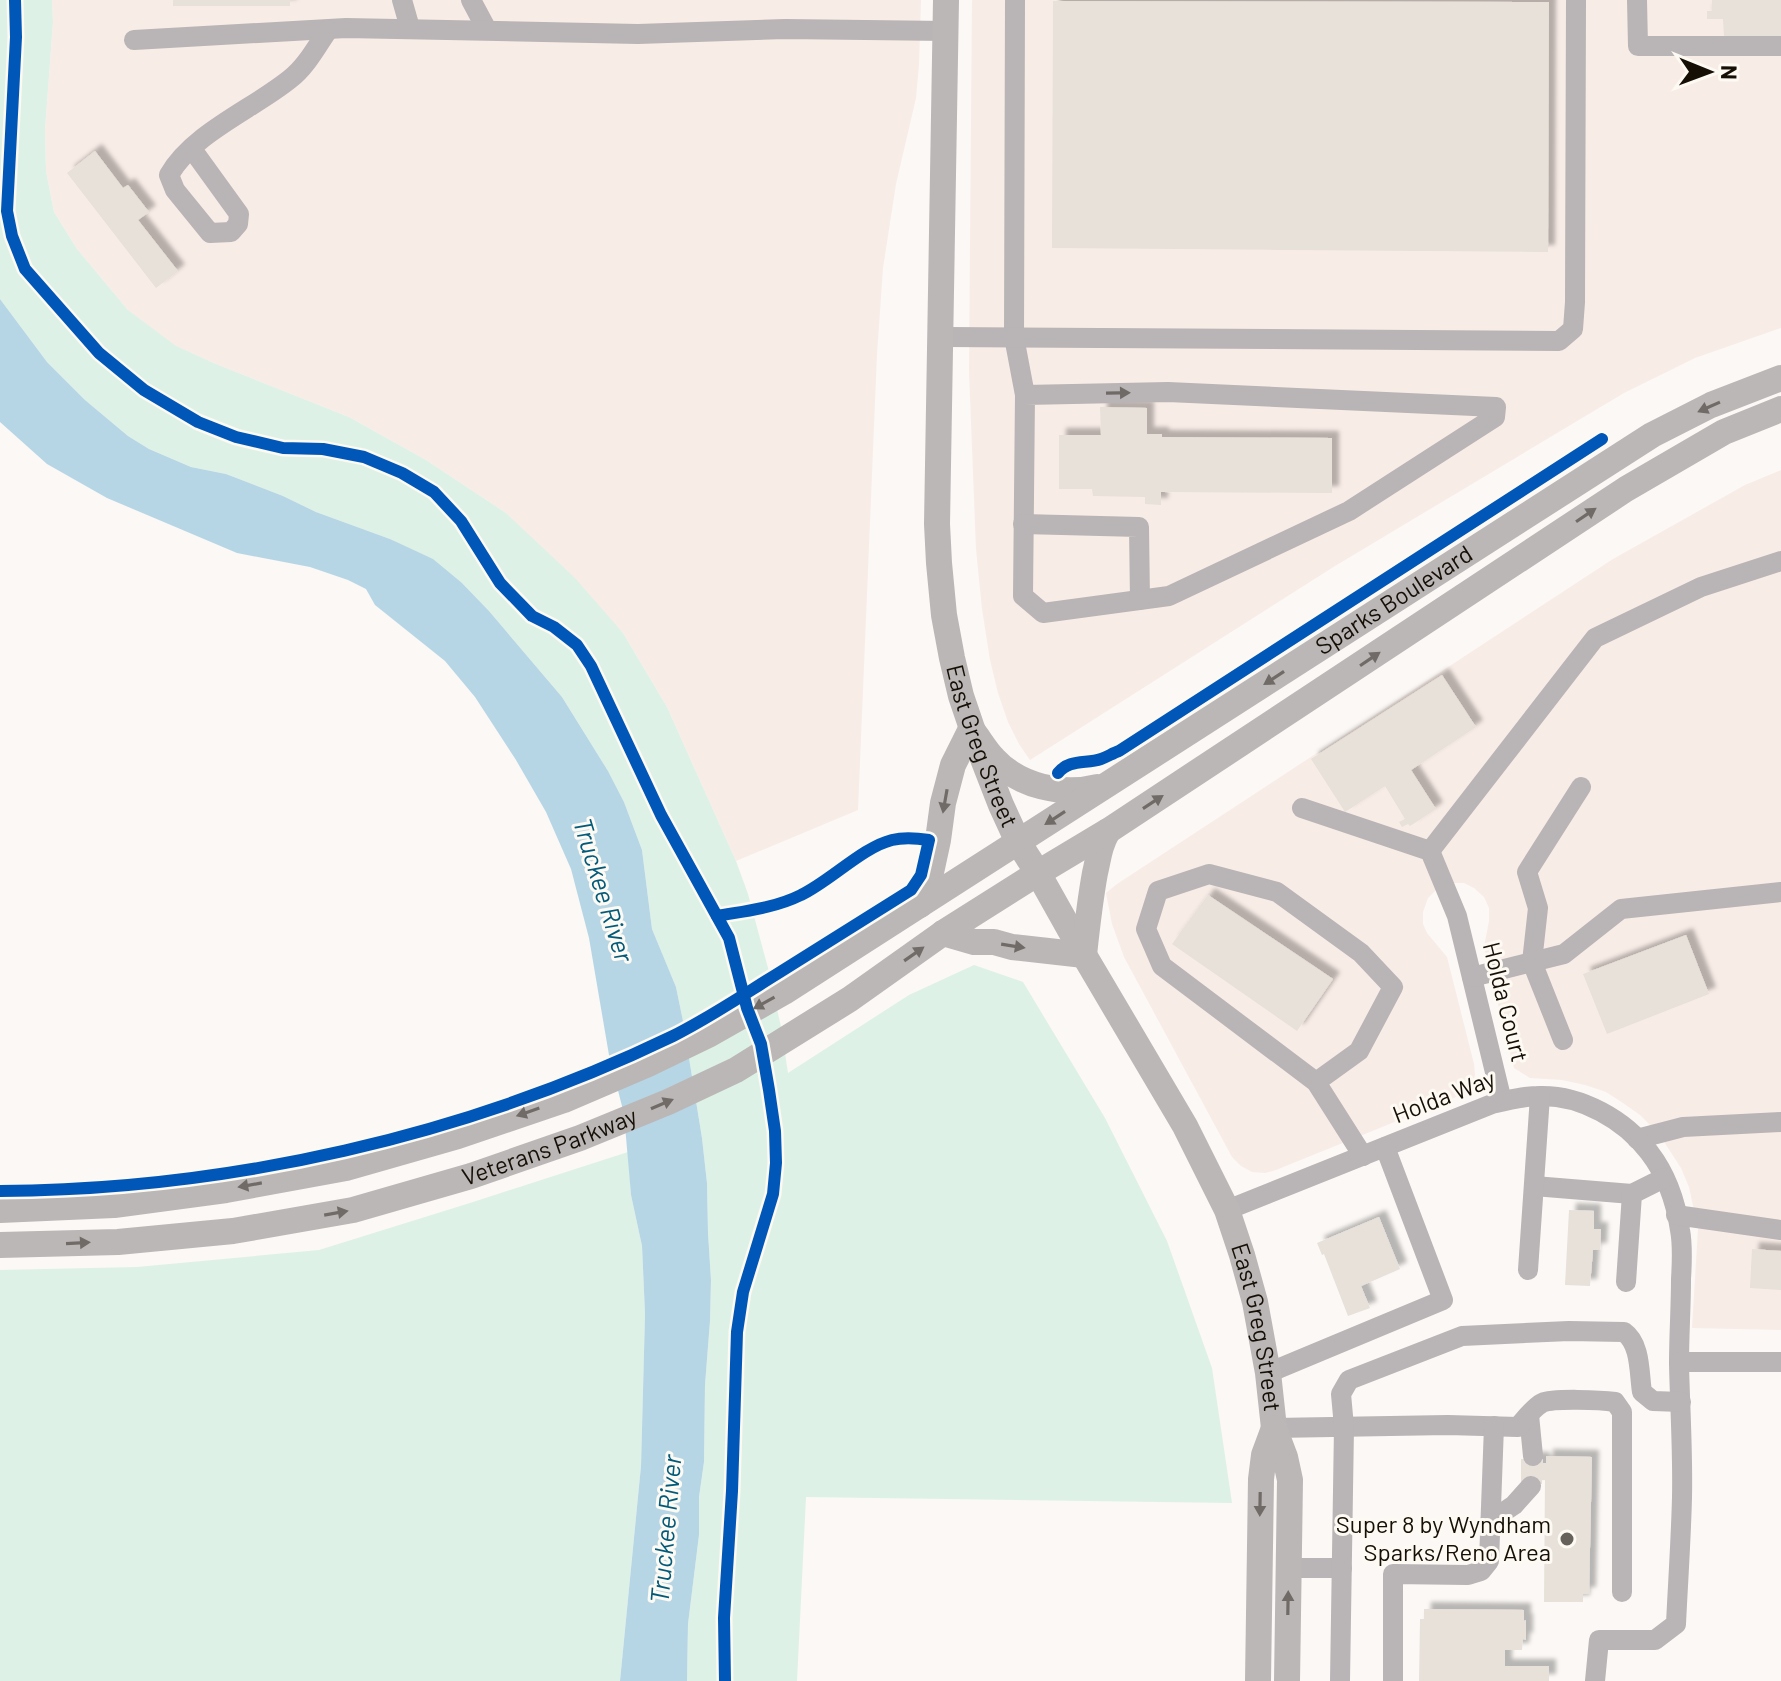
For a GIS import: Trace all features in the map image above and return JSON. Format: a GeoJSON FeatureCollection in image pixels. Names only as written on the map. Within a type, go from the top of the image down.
{"type":"FeatureCollection","features":[{"type":"Feature","properties":{"kind":"main road","name":"East Greg Street"},"geometry":{"type":"LineString","coordinates":[[946,0],[938,550],[944,615],[952,658],[971,729],[1018,842],[1185,1126],[1227,1210],[1242,1255],[1255,1302],[1274,1428],[1290,1480],[1287,1681]]}},
{"type":"Feature","properties":{"kind":"main road","name":"Sparks Boulevard"},"geometry":{"type":"LineString","coordinates":[[1018,842],[1652,435],[1711,405],[1781,378]]}},
{"type":"Feature","properties":{"kind":"main road","name":"Sparks Boulevard"},"geometry":{"type":"LineString","coordinates":[[1038,873],[1108,831],[1626,489],[1724,432],[1781,409]]}},
{"type":"Feature","properties":{"kind":"main road"},"geometry":{"type":"LineString","coordinates":[[920,905],[936,853],[943,803],[953,765],[971,729],[995,760],[1019,778],[1060,791],[1082,791],[1108,784]]}},
{"type":"Feature","properties":{"kind":"main road"},"geometry":{"type":"LineString","coordinates":[[943,933],[974,942],[1084,955],[1096,862],[1108,831]]}},
{"type":"Feature","properties":{"kind":"main road","name":"Veterans Parkway"},"geometry":{"type":"LineString","coordinates":[[0,1210],[114,1205],[226,1190],[346,1168],[458,1136],[564,1100],[710,1034],[784,992],[1018,842]]}},
{"type":"Feature","properties":{"kind":"main road","name":"Veterans Parkway"},"geometry":{"type":"LineString","coordinates":[[0,1245],[118,1242],[233,1231],[353,1210],[471,1176],[580,1138],[736,1070],[798,1033],[943,933],[1038,873]]}},
{"type":"Feature","properties":{"kind":"main road","name":"East Greg Street"},"geometry":{"type":"LineString","coordinates":[[1258,1681],[1261,1479],[1264,1455],[1274,1428]]}},
{"type":"Feature","properties":{"kind":"street"},"geometry":{"type":"LineString","coordinates":[[402,0],[410,28]]}},
{"type":"Feature","properties":{"kind":"street"},"geometry":{"type":"LineString","coordinates":[[471,0],[487,30]]}},
{"type":"Feature","properties":{"kind":"street"},"geometry":{"type":"LineString","coordinates":[[1015,0],[1014,337],[1025,395],[1023,596],[1043,613],[1169,596],[1349,511],[1495,417],[1496,407],[1168,392],[1025,395]]}},
{"type":"Feature","properties":{"kind":"street"},"geometry":{"type":"LineString","coordinates":[[948,337],[1559,341],[1573,329],[1575,302],[1576,0]]}},
{"type":"Feature","properties":{"kind":"street"},"geometry":{"type":"LineString","coordinates":[[1637,0],[1638,46],[1781,46]]}},
{"type":"Feature","properties":{"kind":"street"},"geometry":{"type":"LineString","coordinates":[[134,40],[346,28],[638,34],[785,29],[946,31]]}},
{"type":"Feature","properties":{"kind":"street"},"geometry":{"type":"LineString","coordinates":[[192,149],[293,77],[328,30]]}},
{"type":"Feature","properties":{"kind":"street"},"geometry":{"type":"LineString","coordinates":[[1023,524],[1139,527],[1140,600]]}},
{"type":"Feature","properties":{"kind":"street"},"geometry":{"type":"LineString","coordinates":[[1302,808],[1430,851],[1595,638],[1701,587],[1781,561]]}},
{"type":"Feature","properties":{"kind":"street"},"geometry":{"type":"LineString","coordinates":[[1563,1040],[1532,962],[1538,908],[1527,872],[1581,787]]}},
{"type":"Feature","properties":{"kind":"street","name":"Holda Court"},"geometry":{"type":"LineString","coordinates":[[1430,851],[1457,916],[1502,1101]]}},
{"type":"Feature","properties":{"kind":"street"},"geometry":{"type":"LineString","coordinates":[[1316,1082],[1359,1051],[1393,987],[1361,953],[1277,892],[1209,874],[1158,891],[1146,929],[1162,966],[1316,1082],[1363,1156]]}},
{"type":"Feature","properties":{"kind":"street"},"geometry":{"type":"LineString","coordinates":[[1472,977],[1564,954],[1621,909],[1781,892]]}},
{"type":"Feature","properties":{"kind":"street"},"geometry":{"type":"LineString","coordinates":[[1528,1270],[1540,1096]]}},
{"type":"Feature","properties":{"kind":"street","name":"Holda Way"},"geometry":{"type":"LineString","coordinates":[[1227,1210],[1516,1097],[1540,1096],[1587,1105],[1611,1118],[1649,1151],[1671,1193],[1680,1231],[1682,1262],[1679,1362],[1682,1495],[1676,1624],[1655,1640],[1599,1640],[1595,1681]]}},
{"type":"Feature","properties":{"kind":"street"},"geometry":{"type":"LineString","coordinates":[[1637,1139],[1683,1127],[1781,1122]]}},
{"type":"Feature","properties":{"kind":"street"},"geometry":{"type":"LineString","coordinates":[[1268,1373],[1443,1300],[1385,1147]]}},
{"type":"Feature","properties":{"kind":"street"},"geometry":{"type":"LineString","coordinates":[[1534,1186],[1632,1194],[1664,1178]]}},
{"type":"Feature","properties":{"kind":"street"},"geometry":{"type":"LineString","coordinates":[[1626,1282],[1632,1194]]}},
{"type":"Feature","properties":{"kind":"street"},"geometry":{"type":"LineString","coordinates":[[1676,1215],[1781,1230]]}},
{"type":"Feature","properties":{"kind":"street"},"geometry":{"type":"LineString","coordinates":[[1340,1681],[1344,1427],[1341,1394],[1349,1380],[1462,1336],[1624,1332],[1633,1341],[1642,1392],[1653,1401],[1681,1402]]}},
{"type":"Feature","properties":{"kind":"street"},"geometry":{"type":"LineString","coordinates":[[1679,1362],[1781,1362]]}},
{"type":"Feature","properties":{"kind":"street"},"geometry":{"type":"LineString","coordinates":[[1619,1408],[1645,1395]]}},
{"type":"Feature","properties":{"kind":"street"},"geometry":{"type":"LineString","coordinates":[[1274,1428],[1518,1427],[1541,1404],[1553,1401],[1615,1402],[1622,1412],[1622,1592]]}},
{"type":"Feature","properties":{"kind":"street"},"geometry":{"type":"LineString","coordinates":[[1529,1415],[1533,1456]]}},
{"type":"Feature","properties":{"kind":"street"},"geometry":{"type":"LineString","coordinates":[[1393,1681],[1393,1574],[1468,1575],[1481,1571],[1489,1561],[1494,1426]]}},
{"type":"Feature","properties":{"kind":"street"},"geometry":{"type":"LineString","coordinates":[[1490,1521],[1514,1505],[1531,1486]]}},
{"type":"Feature","properties":{"kind":"street"},"geometry":{"type":"LineString","coordinates":[[1288,1568],[1342,1568]]}},
{"type":"Feature","properties":{"kind":"shaded area"},"geometry":{"type":"Polygon","coordinates":[[[52,0],[921,0],[916,98],[896,184],[883,268],[858,810],[736,861],[667,707],[623,633],[506,513],[426,460],[349,417],[175,346],[128,310],[77,249],[54,212],[46,171],[45,130],[52,0]]]}},
{"type":"Feature","properties":{"kind":"shaded area"},"geometry":{"type":"Polygon","coordinates":[[[972,0],[1781,0],[1781,328],[1695,358],[1624,393],[1335,566],[1030,760],[1008,722],[998,693],[982,609],[976,549],[969,371],[972,0]]]}},
{"type":"Feature","properties":{"kind":"shaded area"},"geometry":{"type":"Polygon","coordinates":[[[1781,470],[1781,1330],[1692,1328],[1698,1229],[1689,1187],[1681,1168],[1659,1134],[1640,1115],[1606,1092],[1562,1080],[1530,1078],[1514,1068],[1484,947],[1489,908],[1484,897],[1464,883],[1450,883],[1438,888],[1428,898],[1423,924],[1447,957],[1474,1064],[1475,1075],[1466,1093],[1276,1170],[1252,1172],[1241,1166],[1232,1157],[1124,957],[1112,924],[1106,893],[1613,559],[1745,485],[1781,470]]]}},
{"type":"Feature","properties":{"kind":"green space"},"geometry":{"type":"Polygon","coordinates":[[[0,0],[52,0],[45,130],[46,171],[54,212],[77,249],[128,310],[176,346],[349,417],[426,460],[506,513],[575,578],[623,633],[667,707],[736,861],[768,968],[788,1073],[909,995],[974,965],[1023,982],[1105,1118],[1167,1241],[1212,1368],[1232,1503],[806,1497],[797,1681],[687,1681],[688,1624],[704,1462],[710,1321],[707,1183],[676,987],[652,929],[642,850],[624,802],[562,697],[462,583],[390,539],[226,474],[191,467],[149,449],[128,436],[85,400],[47,362],[0,299],[0,0]]]}},
{"type":"Feature","properties":{"kind":"green space"},"geometry":{"type":"Polygon","coordinates":[[[628,1152],[631,1195],[642,1246],[645,1314],[641,1466],[620,1681],[0,1681],[0,1270],[137,1267],[319,1250],[628,1152]]]}},
{"type":"Feature","properties":{"kind":"water","name":"Truckee River"},"geometry":{"type":"Polygon","coordinates":[[[0,299],[47,362],[85,400],[128,436],[149,449],[191,467],[226,474],[283,496],[433,559],[489,611],[562,697],[624,802],[642,850],[652,929],[676,987],[707,1183],[710,1321],[704,1462],[688,1624],[687,1681],[620,1681],[641,1466],[645,1314],[642,1246],[631,1195],[624,1114],[609,1055],[589,938],[571,869],[546,812],[475,697],[445,661],[375,605],[366,589],[310,567],[237,553],[107,498],[47,464],[0,422],[0,299]]]}},
{"type":"Feature","properties":{"kind":"building"},"geometry":{"type":"Polygon","coordinates":[[[173,0],[290,0],[290,6],[173,6],[173,0]]]}},
{"type":"Feature","properties":{"kind":"building"},"geometry":{"type":"Polygon","coordinates":[[[1712,0],[1781,0],[1781,37],[1724,37],[1723,19],[1707,19],[1707,11],[1712,11],[1712,0]]]}},
{"type":"Feature","properties":{"kind":"building"},"geometry":{"type":"Polygon","coordinates":[[[1053,1],[1549,2],[1548,252],[1052,248],[1053,1]]]}},
{"type":"Feature","properties":{"kind":"building"},"geometry":{"type":"Polygon","coordinates":[[[95,151],[123,188],[128,185],[149,212],[138,220],[178,271],[156,288],[67,173],[95,151]]]}},
{"type":"Feature","properties":{"kind":"building"},"geometry":{"type":"Polygon","coordinates":[[[1100,407],[1147,408],[1147,434],[1162,434],[1162,437],[1332,438],[1332,493],[1161,492],[1161,505],[1145,504],[1145,497],[1093,496],[1092,489],[1059,489],[1059,435],[1101,435],[1100,407]]]}},
{"type":"Feature","properties":{"kind":"building"},"geometry":{"type":"Polygon","coordinates":[[[1442,675],[1476,727],[1411,770],[1436,809],[1410,826],[1402,827],[1399,822],[1405,819],[1385,786],[1345,812],[1311,759],[1442,675]]]}},
{"type":"Feature","properties":{"kind":"building"},"geometry":{"type":"Polygon","coordinates":[[[1208,895],[1333,979],[1297,1031],[1172,944],[1208,895]]]}},
{"type":"Feature","properties":{"kind":"building"},"geometry":{"type":"Polygon","coordinates":[[[1686,935],[1709,994],[1607,1034],[1583,974],[1686,935]]]}},
{"type":"Feature","properties":{"kind":"building"},"geometry":{"type":"Polygon","coordinates":[[[1569,1210],[1594,1211],[1594,1229],[1601,1229],[1600,1250],[1593,1250],[1590,1286],[1565,1285],[1569,1210]]]}},
{"type":"Feature","properties":{"kind":"building"},"geometry":{"type":"Polygon","coordinates":[[[1379,1217],[1400,1269],[1361,1286],[1370,1308],[1348,1316],[1317,1243],[1379,1217]]]}},
{"type":"Feature","properties":{"kind":"building"},"geometry":{"type":"Polygon","coordinates":[[[1752,1249],[1781,1251],[1781,1290],[1750,1288],[1752,1249]]]}},
{"type":"Feature","properties":{"kind":"building","name":"Super 8 by Wyndham Sparks/Reno Area"},"geometry":{"type":"Polygon","coordinates":[[[1546,1456],[1592,1457],[1589,1594],[1583,1594],[1583,1602],[1544,1602],[1545,1480],[1542,1484],[1521,1483],[1521,1459],[1543,1459],[1546,1463],[1546,1456]]]}},
{"type":"Feature","properties":{"kind":"building"},"geometry":{"type":"Polygon","coordinates":[[[1424,1609],[1524,1610],[1526,1640],[1523,1639],[1522,1650],[1505,1650],[1505,1666],[1549,1666],[1549,1681],[1419,1681],[1420,1619],[1424,1619],[1424,1609]]]}},
{"type":"Feature","properties":{"kind":"cycle path"},"geometry":{"type":"LineString","coordinates":[[15,0],[16,37],[7,211],[12,236],[25,269],[99,353],[144,390],[198,422],[236,437],[283,448],[323,449],[364,457],[402,473],[434,492],[461,521],[500,583],[532,616],[554,627],[577,645],[591,666],[661,815],[729,938],[747,1008],[761,1044],[775,1131],[776,1163],[773,1194],[743,1292],[737,1332],[724,1618],[725,1681]]}},
{"type":"Feature","properties":{"kind":"cycle path"},"geometry":{"type":"LineString","coordinates":[[1058,773],[1067,766],[1101,759],[1119,751],[1602,439]]}},
{"type":"Feature","properties":{"kind":"cycle path"},"geometry":{"type":"LineString","coordinates":[[0,1191],[86,1188],[259,1168],[345,1151],[513,1102],[673,1036],[911,890],[921,875],[929,840],[892,840],[858,857],[812,889],[791,899],[717,916]]}},
{"type":"Feature","properties":{"kind":"place","name":"Super 8 by Wyndham Sparks/Reno Area"},"geometry":{"type":"Point","coordinates":[1567,1539]}}]}
